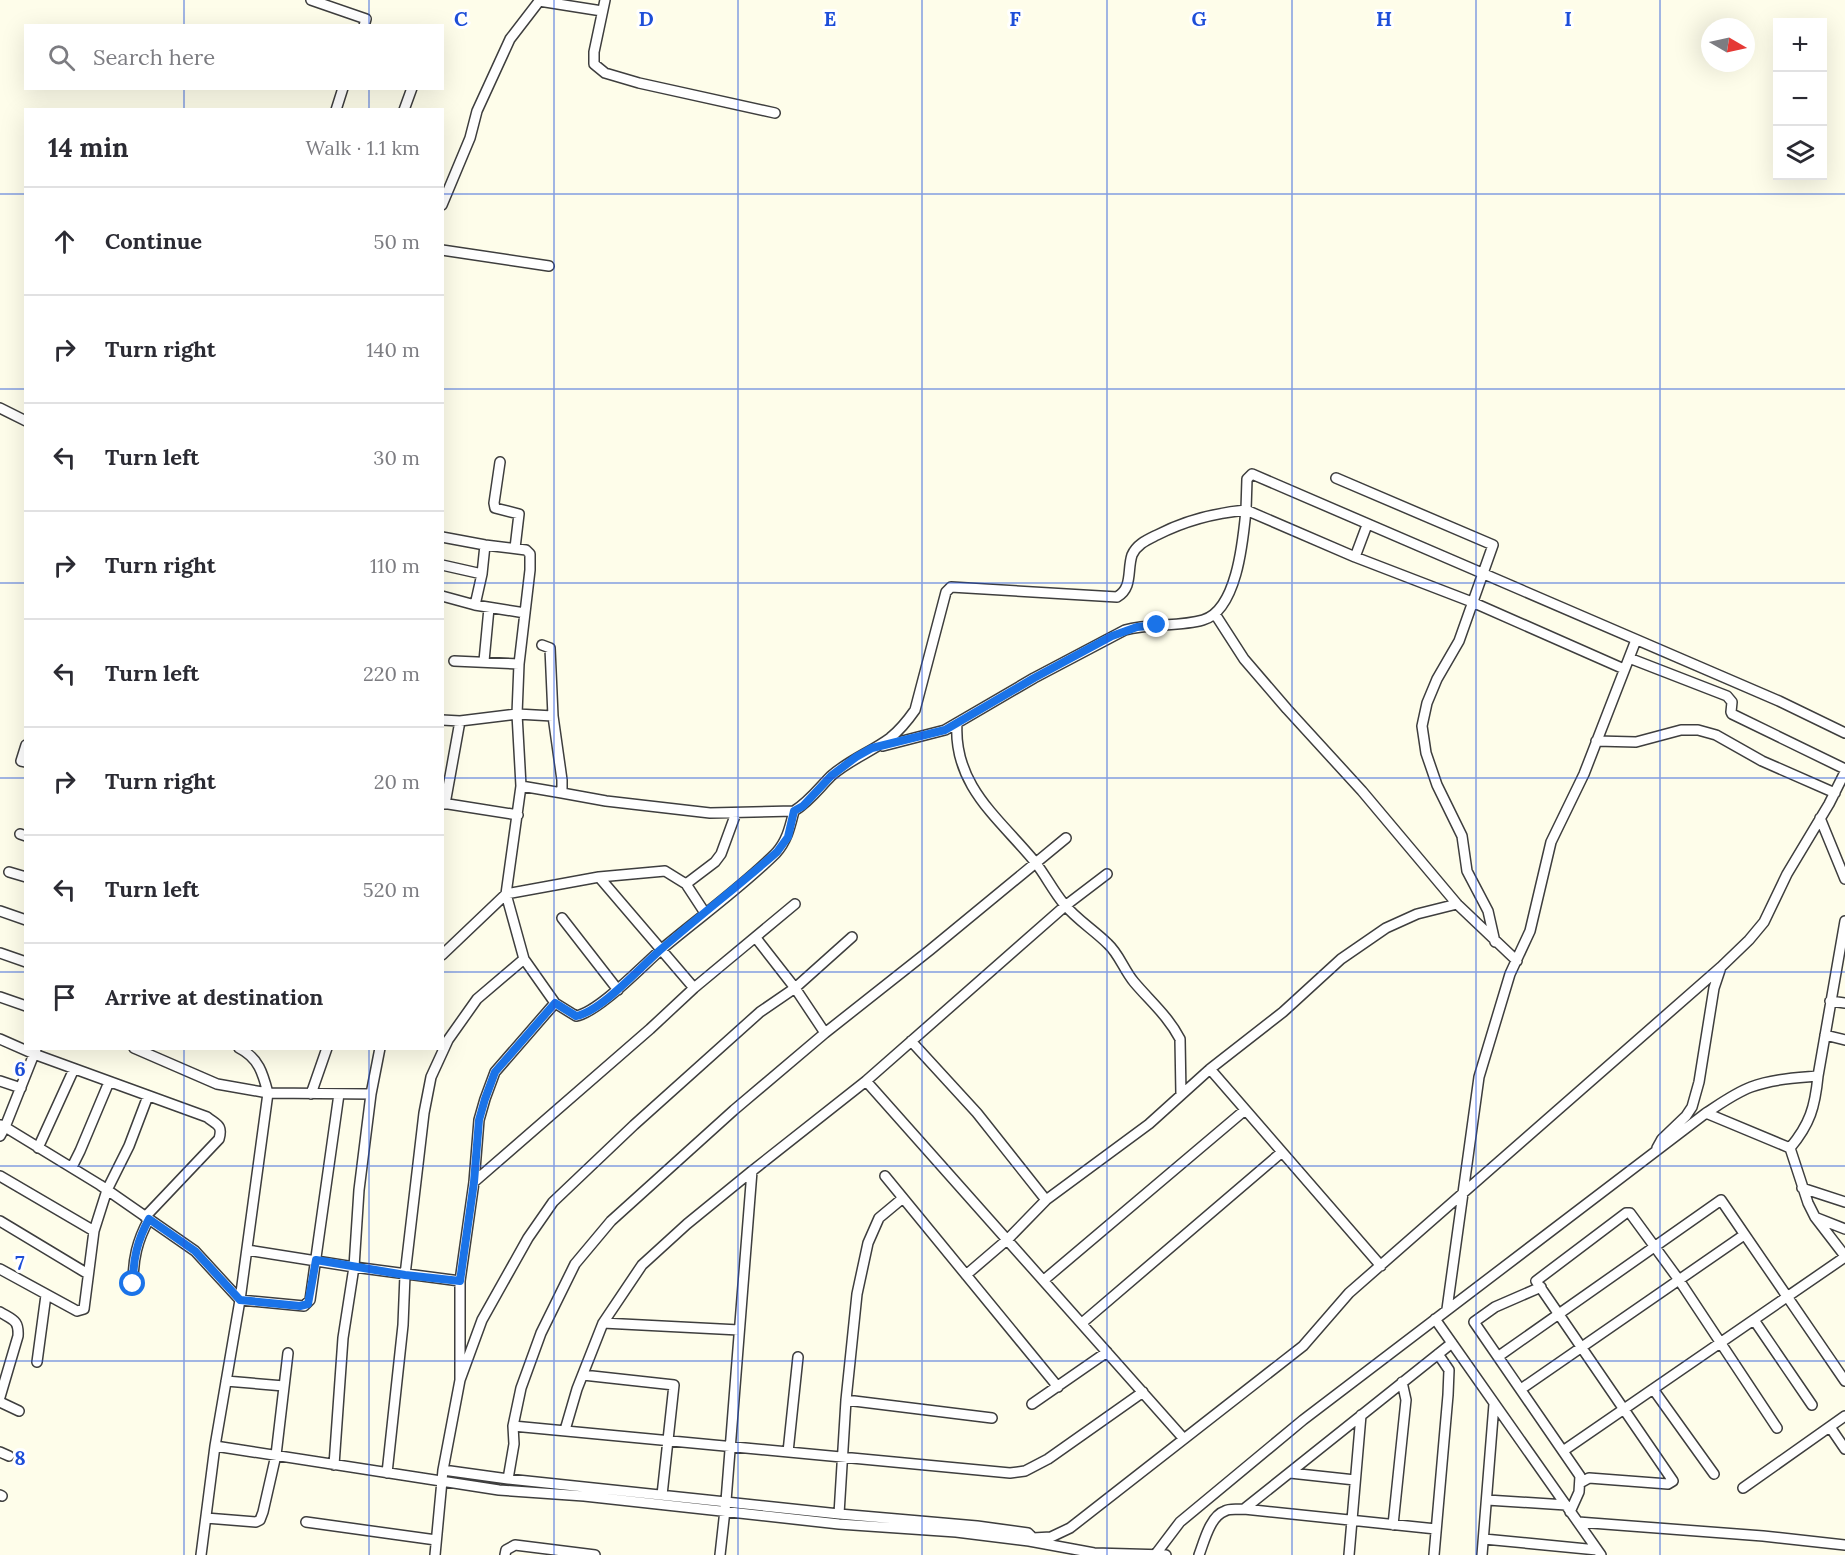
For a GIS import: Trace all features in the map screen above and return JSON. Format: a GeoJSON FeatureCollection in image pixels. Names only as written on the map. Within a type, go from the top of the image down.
{"type":"FeatureCollection","features":[{"type":"Feature","properties":{"kind":"street"},"geometry":{"type":"LineString","coordinates":[[311,0],[366,18],[364,24]]}},
{"type":"Feature","properties":{"kind":"street"},"geometry":{"type":"LineString","coordinates":[[444,200],[470,138],[477,111],[510,39],[539,0],[602,11]]}},
{"type":"Feature","properties":{"kind":"street"},"geometry":{"type":"LineString","coordinates":[[605,0],[594,52],[594,64],[605,73],[639,83],[775,113]]}},
{"type":"Feature","properties":{"kind":"street"},"geometry":{"type":"LineString","coordinates":[[337,108],[342,90]]}},
{"type":"Feature","properties":{"kind":"street"},"geometry":{"type":"LineString","coordinates":[[405,108],[411,90]]}},
{"type":"Feature","properties":{"kind":"street"},"geometry":{"type":"LineString","coordinates":[[444,176],[453,178]]}},
{"type":"Feature","properties":{"kind":"street"},"geometry":{"type":"LineString","coordinates":[[444,250],[549,266]]}},
{"type":"Feature","properties":{"kind":"street"},"geometry":{"type":"LineString","coordinates":[[0,408],[24,420]]}},
{"type":"Feature","properties":{"kind":"street"},"geometry":{"type":"LineString","coordinates":[[500,462],[494,503],[495,508],[519,514],[515,548]]}},
{"type":"Feature","properties":{"kind":"street"},"geometry":{"type":"LineString","coordinates":[[872,748],[945,730],[1034,678],[1125,630],[1202,620],[1215,614],[1224,605],[1240,554],[1246,510],[1247,478],[1252,474],[1779,701],[1845,733]]}},
{"type":"Feature","properties":{"kind":"street"},"geometry":{"type":"LineString","coordinates":[[1336,478],[1493,545],[1459,641],[1437,679],[1427,703],[1422,726],[1426,753],[1437,785],[1462,836],[1467,871],[1488,910],[1496,942]]}},
{"type":"Feature","properties":{"kind":"street"},"geometry":{"type":"LineString","coordinates":[[521,786],[629,804],[710,813],[794,811],[803,806],[829,779],[856,757],[890,738],[906,723],[915,710],[946,592],[951,587],[1117,597],[1127,587],[1132,555],[1140,544],[1184,522],[1225,512],[1246,510],[1355,557],[1472,602],[1624,669]]}},
{"type":"Feature","properties":{"kind":"street"},"geometry":{"type":"LineString","coordinates":[[1355,557],[1367,525]]}},
{"type":"Feature","properties":{"kind":"street"},"geometry":{"type":"LineString","coordinates":[[444,537],[526,550],[530,554],[519,664],[517,714],[521,786],[506,894],[524,959],[555,1003],[576,1016],[583,1015],[618,990],[660,950],[777,852],[788,837],[794,811]]}},
{"type":"Feature","properties":{"kind":"street"},"geometry":{"type":"LineString","coordinates":[[475,605],[482,574],[485,545]]}},
{"type":"Feature","properties":{"kind":"street"},"geometry":{"type":"LineString","coordinates":[[444,565],[482,574]]}},
{"type":"Feature","properties":{"kind":"street"},"geometry":{"type":"LineString","coordinates":[[444,597],[489,608],[525,613]]}},
{"type":"Feature","properties":{"kind":"street"},"geometry":{"type":"LineString","coordinates":[[484,661],[489,608]]}},
{"type":"Feature","properties":{"kind":"street"},"geometry":{"type":"LineString","coordinates":[[1215,614],[1244,659],[1362,791],[1457,904],[1517,961]]}},
{"type":"Feature","properties":{"kind":"street"},"geometry":{"type":"LineString","coordinates":[[1447,1309],[1479,1077],[1510,974],[1530,932],[1551,842],[1584,774],[1636,640]]}},
{"type":"Feature","properties":{"kind":"street"},"geometry":{"type":"LineString","coordinates":[[542,645],[550,648],[553,717],[562,793]]}},
{"type":"Feature","properties":{"kind":"street"},"geometry":{"type":"LineString","coordinates":[[1030,1539],[1051,1537],[1070,1528],[1303,1346],[1349,1293],[1721,967],[1764,922],[1787,874],[1835,793],[1845,771],[1732,714],[1732,702],[1727,696],[1629,658]]}},
{"type":"Feature","properties":{"kind":"street"},"geometry":{"type":"LineString","coordinates":[[454,661],[519,664]]}},
{"type":"Feature","properties":{"kind":"street"},"geometry":{"type":"LineString","coordinates":[[444,720],[460,721],[517,714],[553,717]]}},
{"type":"Feature","properties":{"kind":"street"},"geometry":{"type":"LineString","coordinates":[[460,721],[444,804],[518,815]]}},
{"type":"Feature","properties":{"kind":"street"},"geometry":{"type":"LineString","coordinates":[[957,723],[955,743],[958,756],[983,805],[1036,863],[1065,906],[1111,946],[1134,982],[1176,1031],[1180,1039],[1181,1095]]}},
{"type":"Feature","properties":{"kind":"street"},"geometry":{"type":"LineString","coordinates":[[1596,741],[1636,742],[1681,730],[1698,730],[1716,735],[1762,761],[1835,793]]}},
{"type":"Feature","properties":{"kind":"street"},"geometry":{"type":"LineString","coordinates":[[686,885],[715,862],[725,844],[736,813]]}},
{"type":"Feature","properties":{"kind":"street"},"geometry":{"type":"LineString","coordinates":[[1820,818],[1845,879]]}},
{"type":"Feature","properties":{"kind":"street"},"geometry":{"type":"LineString","coordinates":[[508,1479],[514,1444],[513,1426],[521,1388],[541,1332],[574,1264],[611,1221],[734,1110],[825,1033],[1066,838]]}},
{"type":"Feature","properties":{"kind":"street"},"geometry":{"type":"LineString","coordinates":[[444,953],[506,894],[599,877],[665,871],[686,885],[705,913]]}},
{"type":"Feature","properties":{"kind":"street"},"geometry":{"type":"LineString","coordinates":[[9,872],[24,876]]}},
{"type":"Feature","properties":{"kind":"street"},"geometry":{"type":"LineString","coordinates":[[564,1430],[603,1323],[642,1266],[687,1224],[866,1081],[1065,906],[1107,874]]}},
{"type":"Feature","properties":{"kind":"street"},"geometry":{"type":"LineString","coordinates":[[599,877],[694,988]]}},
{"type":"Feature","properties":{"kind":"street"},"geometry":{"type":"LineString","coordinates":[[474,1182],[504,1158],[694,988],[795,904]]}},
{"type":"Feature","properties":{"kind":"street"},"geometry":{"type":"LineString","coordinates":[[966,1275],[1008,1239],[1046,1200],[1149,1125],[1210,1069],[1283,1012],[1341,959],[1386,928],[1417,914],[1457,904]]}},
{"type":"Feature","properties":{"kind":"street"},"geometry":{"type":"LineString","coordinates":[[0,911],[24,919]]}},
{"type":"Feature","properties":{"kind":"street"},"geometry":{"type":"LineString","coordinates":[[562,918],[618,990]]}},
{"type":"Feature","properties":{"kind":"street"},"geometry":{"type":"LineString","coordinates":[[1790,1148],[1801,1135],[1816,1101],[1830,1001],[1845,921]]}},
{"type":"Feature","properties":{"kind":"street"},"geometry":{"type":"LineString","coordinates":[[435,1555],[443,1470],[460,1380],[482,1320],[528,1239],[554,1202],[634,1125],[760,1012],[795,988],[852,937]]}},
{"type":"Feature","properties":{"kind":"street"},"geometry":{"type":"LineString","coordinates":[[756,938],[795,988],[825,1033]]}},
{"type":"Feature","properties":{"kind":"street"},"geometry":{"type":"LineString","coordinates":[[0,953],[24,961]]}},
{"type":"Feature","properties":{"kind":"street"},"geometry":{"type":"LineString","coordinates":[[444,1049],[477,999],[524,959]]}},
{"type":"Feature","properties":{"kind":"street"},"geometry":{"type":"LineString","coordinates":[[1652,1155],[1662,1139],[1692,1107],[1699,1082],[1714,988],[1721,967]]}},
{"type":"Feature","properties":{"kind":"street"},"geometry":{"type":"LineString","coordinates":[[0,997],[24,1005]]}},
{"type":"Feature","properties":{"kind":"street"},"geometry":{"type":"LineString","coordinates":[[1830,1001],[1845,1003]]}},
{"type":"Feature","properties":{"kind":"street"},"geometry":{"type":"LineString","coordinates":[[460,1380],[460,1281],[474,1182],[479,1120],[495,1072],[555,1003]]}},
{"type":"Feature","properties":{"kind":"street"},"geometry":{"type":"LineString","coordinates":[[1825,1035],[1845,1040]]}},
{"type":"Feature","properties":{"kind":"street"},"geometry":{"type":"LineString","coordinates":[[0,1039],[24,1047]]}},
{"type":"Feature","properties":{"kind":"street"},"geometry":{"type":"LineString","coordinates":[[911,1041],[977,1113],[1046,1200]]}},
{"type":"Feature","properties":{"kind":"street"},"geometry":{"type":"LineString","coordinates":[[139,1050],[217,1084],[268,1093],[371,1094]]}},
{"type":"Feature","properties":{"kind":"street"},"geometry":{"type":"LineString","coordinates":[[201,1555],[215,1446],[248,1250],[268,1093],[261,1067],[244,1050]]}},
{"type":"Feature","properties":{"kind":"street"},"geometry":{"type":"LineString","coordinates":[[311,1094],[326,1050]]}},
{"type":"Feature","properties":{"kind":"street"},"geometry":{"type":"LineString","coordinates":[[334,1465],[343,1338],[354,1267],[359,1190],[371,1094],[380,1050]]}},
{"type":"Feature","properties":{"kind":"street"},"geometry":{"type":"LineString","coordinates":[[387,1473],[404,1325],[405,1275],[424,1113],[431,1077],[443,1050]]}},
{"type":"Feature","properties":{"kind":"street"},"geometry":{"type":"LineString","coordinates":[[0,1136],[35,1051],[74,1069],[207,1118],[219,1127],[221,1131],[219,1139],[147,1218],[136,1249],[133,1284]]}},
{"type":"Feature","properties":{"kind":"street"},"geometry":{"type":"LineString","coordinates":[[39,1148],[74,1069]]}},
{"type":"Feature","properties":{"kind":"street"},"geometry":{"type":"LineString","coordinates":[[1210,1069],[1381,1266]]}},
{"type":"Feature","properties":{"kind":"street"},"geometry":{"type":"LineString","coordinates":[[443,1470],[662,1495],[839,1524],[1030,1539],[1094,1554],[1159,1555],[1180,1522],[1303,1420],[1706,1113],[1752,1086],[1818,1076]]}},
{"type":"Feature","properties":{"kind":"street"},"geometry":{"type":"LineString","coordinates":[[0,1081],[21,1088]]}},
{"type":"Feature","properties":{"kind":"street"},"geometry":{"type":"LineString","coordinates":[[866,1081],[1184,1439]]}},
{"type":"Feature","properties":{"kind":"street"},"geometry":{"type":"LineString","coordinates":[[72,1167],[81,1151],[109,1082]]}},
{"type":"Feature","properties":{"kind":"street"},"geometry":{"type":"LineString","coordinates":[[3,1126],[72,1167],[195,1251],[240,1300],[300,1306],[308,1304],[339,1094]]}},
{"type":"Feature","properties":{"kind":"street"},"geometry":{"type":"LineString","coordinates":[[0,1269],[77,1311],[82,1311],[94,1231],[107,1190],[129,1146],[148,1096]]}},
{"type":"Feature","properties":{"kind":"street"},"geometry":{"type":"LineString","coordinates":[[1044,1280],[1245,1110]]}},
{"type":"Feature","properties":{"kind":"street"},"geometry":{"type":"LineString","coordinates":[[1706,1113],[1790,1148]]}},
{"type":"Feature","properties":{"kind":"street"},"geometry":{"type":"LineString","coordinates":[[1563,1451],[1845,1256],[1815,1217],[1802,1188],[1790,1148]]}},
{"type":"Feature","properties":{"kind":"street"},"geometry":{"type":"LineString","coordinates":[[1082,1323],[1282,1152]]}},
{"type":"Feature","properties":{"kind":"street"},"geometry":{"type":"LineString","coordinates":[[720,1555],[752,1171]]}},
{"type":"Feature","properties":{"kind":"street"},"geometry":{"type":"LineString","coordinates":[[0,1176],[94,1231]]}},
{"type":"Feature","properties":{"kind":"street"},"geometry":{"type":"LineString","coordinates":[[885,1176],[1058,1387]]}},
{"type":"Feature","properties":{"kind":"street"},"geometry":{"type":"LineString","coordinates":[[1802,1188],[1845,1202]]}},
{"type":"Feature","properties":{"kind":"street"},"geometry":{"type":"LineString","coordinates":[[839,1514],[846,1400],[857,1294],[868,1243],[879,1218],[903,1198]]}},
{"type":"Feature","properties":{"kind":"street"},"geometry":{"type":"LineString","coordinates":[[1499,1356],[1721,1200],[1845,1381]]}},
{"type":"Feature","properties":{"kind":"street"},"geometry":{"type":"LineString","coordinates":[[1580,1483],[1588,1478],[1673,1483],[1673,1479],[1623,1410],[1536,1281],[1626,1213],[1630,1213],[1680,1280],[1777,1428]]}},
{"type":"Feature","properties":{"kind":"street"},"geometry":{"type":"LineString","coordinates":[[1815,1217],[1845,1228]]}},
{"type":"Feature","properties":{"kind":"street"},"geometry":{"type":"LineString","coordinates":[[0,1221],[88,1274]]}},
{"type":"Feature","properties":{"kind":"street"},"geometry":{"type":"LineString","coordinates":[[1521,1389],[1744,1235]]}},
{"type":"Feature","properties":{"kind":"street"},"geometry":{"type":"LineString","coordinates":[[248,1250],[405,1275],[460,1281]]}},
{"type":"Feature","properties":{"kind":"street"},"geometry":{"type":"LineString","coordinates":[[1541,1287],[1495,1307],[1474,1322],[1580,1476],[1579,1492],[1568,1509]]}},
{"type":"Feature","properties":{"kind":"street"},"geometry":{"type":"LineString","coordinates":[[37,1362],[46,1295]]}},
{"type":"Feature","properties":{"kind":"street"},"geometry":{"type":"LineString","coordinates":[[0,1312],[19,1326],[0,1397]]}},
{"type":"Feature","properties":{"kind":"street"},"geometry":{"type":"LineString","coordinates":[[1435,1319],[1599,1553]]}},
{"type":"Feature","properties":{"kind":"street"},"geometry":{"type":"LineString","coordinates":[[1754,1320],[1812,1405]]}},
{"type":"Feature","properties":{"kind":"street"},"geometry":{"type":"LineString","coordinates":[[603,1323],[739,1330]]}},
{"type":"Feature","properties":{"kind":"street"},"geometry":{"type":"LineString","coordinates":[[1244,1509],[1452,1343]]}},
{"type":"Feature","properties":{"kind":"street"},"geometry":{"type":"LineString","coordinates":[[1032,1404],[1107,1352]]}},
{"type":"Feature","properties":{"kind":"street"},"geometry":{"type":"LineString","coordinates":[[206,1518],[256,1522],[260,1520],[276,1455],[288,1353]]}},
{"type":"Feature","properties":{"kind":"street"},"geometry":{"type":"LineString","coordinates":[[1434,1555],[1449,1370],[1438,1354]]}},
{"type":"Feature","properties":{"kind":"street"},"geometry":{"type":"LineString","coordinates":[[788,1452],[798,1357]]}},
{"type":"Feature","properties":{"kind":"street"},"geometry":{"type":"LineString","coordinates":[[583,1375],[674,1386],[662,1495]]}},
{"type":"Feature","properties":{"kind":"street"},"geometry":{"type":"LineString","coordinates":[[226,1381],[284,1386]]}},
{"type":"Feature","properties":{"kind":"street"},"geometry":{"type":"LineString","coordinates":[[1393,1525],[1406,1400],[1402,1382]]}},
{"type":"Feature","properties":{"kind":"street"},"geometry":{"type":"LineString","coordinates":[[1653,1389],[1714,1474]]}},
{"type":"Feature","properties":{"kind":"street"},"geometry":{"type":"LineString","coordinates":[[513,1426],[1010,1473],[1025,1471],[1048,1459],[1143,1392]]}},
{"type":"Feature","properties":{"kind":"street"},"geometry":{"type":"LineString","coordinates":[[846,1400],[992,1419]]}},
{"type":"Feature","properties":{"kind":"street"},"geometry":{"type":"LineString","coordinates":[[0,1402],[19,1411]]}},
{"type":"Feature","properties":{"kind":"street"},"geometry":{"type":"LineString","coordinates":[[1482,1555],[1494,1404]]}},
{"type":"Feature","properties":{"kind":"street"},"geometry":{"type":"LineString","coordinates":[[1349,1555],[1361,1415]]}},
{"type":"Feature","properties":{"kind":"street"},"geometry":{"type":"LineString","coordinates":[[1743,1488],[1845,1416]]}},
{"type":"Feature","properties":{"kind":"street"},"geometry":{"type":"LineString","coordinates":[[1830,1426],[1845,1449]]}},
{"type":"Feature","properties":{"kind":"street"},"geometry":{"type":"LineString","coordinates":[[215,1446],[499,1490],[977,1526],[1025,1532],[1030,1534],[1030,1539]]}},
{"type":"Feature","properties":{"kind":"street"},"geometry":{"type":"LineString","coordinates":[[1290,1473],[1355,1480]]}},
{"type":"Feature","properties":{"kind":"street"},"geometry":{"type":"LineString","coordinates":[[1487,1500],[1568,1509]]}},
{"type":"Feature","properties":{"kind":"street"},"geometry":{"type":"LineString","coordinates":[[1198,1555],[1218,1515],[1227,1510],[1244,1509],[1436,1529]]}},
{"type":"Feature","properties":{"kind":"street"},"geometry":{"type":"LineString","coordinates":[[306,1522],[436,1540]]}},
{"type":"Feature","properties":{"kind":"street"},"geometry":{"type":"LineString","coordinates":[[1578,1522],[1763,1536],[1845,1545]]}},
{"type":"Feature","properties":{"kind":"street"},"geometry":{"type":"LineString","coordinates":[[1484,1539],[1599,1553]]}},
{"type":"Feature","properties":{"kind":"street"},"geometry":{"type":"LineString","coordinates":[[505,1555],[506,1550],[515,1545],[595,1555]]}},
{"type":"Feature","properties":{"kind":"route"},"geometry":{"type":"LineString","coordinates":[[133,1284],[136,1249],[149,1219],[195,1251],[240,1300],[300,1306],[308,1304],[316,1260],[405,1275],[460,1281],[474,1182],[479,1120],[485,1099],[495,1072],[555,1003],[576,1016],[583,1015],[618,990],[660,950],[777,852],[788,837],[794,811],[803,806],[831,776],[856,757],[872,748],[945,730],[1112,636],[1137,627],[1157,625]]}}]}
